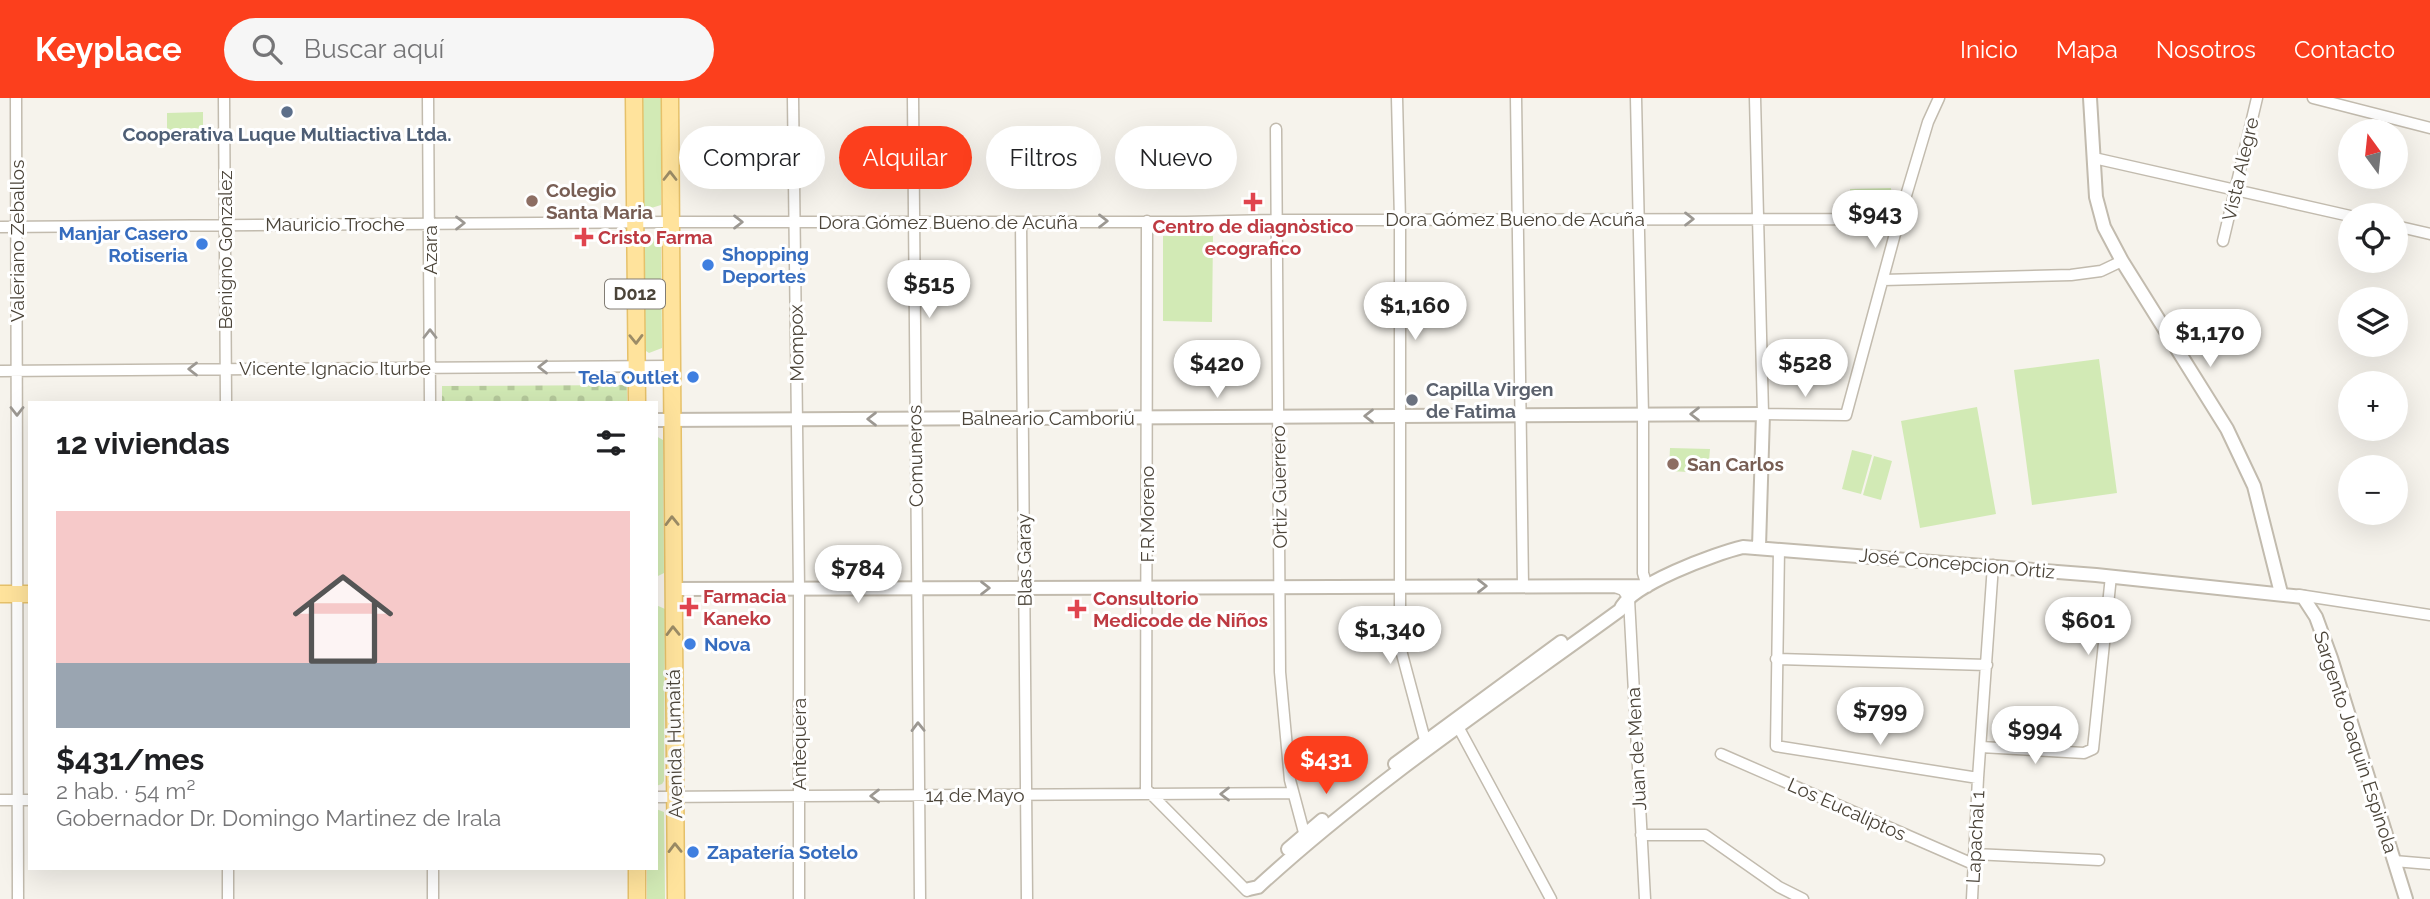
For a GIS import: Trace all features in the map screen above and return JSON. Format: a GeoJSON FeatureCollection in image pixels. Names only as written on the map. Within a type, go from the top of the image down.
{"type":"FeatureCollection","features":[{"type":"Feature","properties":{"kind":"main road","name":"D012"},"geometry":{"type":"LineString","coordinates":[[634,98],[637,401]]}},
{"type":"Feature","properties":{"kind":"main road","name":"D012"},"geometry":{"type":"LineString","coordinates":[[665,589],[664,420],[670,366],[670,98]]}},
{"type":"Feature","properties":{"kind":"main road","name":"Avenida Humaitá"},"geometry":{"type":"LineString","coordinates":[[665,589],[675,797],[676,899]]}},
{"type":"Feature","properties":{"kind":"main road"},"geometry":{"type":"LineString","coordinates":[[0,594],[24,594]]}},
{"type":"Feature","properties":{"kind":"main road"},"geometry":{"type":"LineString","coordinates":[[637,870],[638,899]]}},
{"type":"Feature","properties":{"kind":"street","name":"Valeriano Zeballos"},"geometry":{"type":"LineString","coordinates":[[16,98],[17,370],[24,594],[18,899]]}},
{"type":"Feature","properties":{"kind":"street","name":"Benigno Gonzalez"},"geometry":{"type":"LineString","coordinates":[[224,98],[226,401]]}},
{"type":"Feature","properties":{"kind":"street","name":"Azara"},"geometry":{"type":"LineString","coordinates":[[428,98],[430,401]]}},
{"type":"Feature","properties":{"kind":"street","name":"Mompox"},"geometry":{"type":"LineString","coordinates":[[793,98],[799,589]]}},
{"type":"Feature","properties":{"kind":"street","name":"Comuneros"},"geometry":{"type":"LineString","coordinates":[[913,98],[919,899]]}},
{"type":"Feature","properties":{"kind":"street"},"geometry":{"type":"LineString","coordinates":[[1397,98],[1402,654],[1425,740]]}},
{"type":"Feature","properties":{"kind":"street"},"geometry":{"type":"LineString","coordinates":[[1516,98],[1523,585]]}},
{"type":"Feature","properties":{"kind":"street"},"geometry":{"type":"LineString","coordinates":[[665,589],[1647,586],[1643,573],[1643,414],[1636,98]]}},
{"type":"Feature","properties":{"kind":"street"},"geometry":{"type":"LineString","coordinates":[[1755,98],[1763,414],[1759,547]]}},
{"type":"Feature","properties":{"kind":"street"},"geometry":{"type":"LineString","coordinates":[[1939,98],[1928,122],[1883,280],[2071,275],[2101,271],[2122,261]]}},
{"type":"Feature","properties":{"kind":"street"},"geometry":{"type":"LineString","coordinates":[[2090,98],[2099,211],[2104,227],[2242,457],[2262,513],[2281,593]]}},
{"type":"Feature","properties":{"kind":"street","name":"Vista Alegre"},"geometry":{"type":"LineString","coordinates":[[2223,241],[2257,98]]}},
{"type":"Feature","properties":{"kind":"street"},"geometry":{"type":"LineString","coordinates":[[2313,98],[2430,128]]}},
{"type":"Feature","properties":{"kind":"street","name":"Ortiz Guerrero"},"geometry":{"type":"LineString","coordinates":[[1276,129],[1280,672],[1293,793],[1305,839]]}},
{"type":"Feature","properties":{"kind":"street"},"geometry":{"type":"LineString","coordinates":[[2094,158],[2338,213]]}},
{"type":"Feature","properties":{"kind":"street","name":"Dora Gómez Bueno de Acuña"},"geometry":{"type":"LineString","coordinates":[[670,222],[1899,219]]}},
{"type":"Feature","properties":{"kind":"street","name":"F.R.Moreno"},"geometry":{"type":"LineString","coordinates":[[1147,221],[1146,789],[1149,794]]}},
{"type":"Feature","properties":{"kind":"street","name":"Mauricio Troche"},"geometry":{"type":"LineString","coordinates":[[0,227],[670,222]]}},
{"type":"Feature","properties":{"kind":"street","name":"Blas Garay"},"geometry":{"type":"LineString","coordinates":[[1021,222],[1027,899]]}},
{"type":"Feature","properties":{"kind":"street"},"geometry":{"type":"LineString","coordinates":[[2408,229],[2430,234]]}},
{"type":"Feature","properties":{"kind":"street","name":"Balneario Camboriú"},"geometry":{"type":"LineString","coordinates":[[664,420],[1846,415],[1883,280]]}},
{"type":"Feature","properties":{"kind":"street","name":"Vicente Ignacio Iturbe"},"geometry":{"type":"LineString","coordinates":[[0,371],[670,366]]}},
{"type":"Feature","properties":{"kind":"street","name":"José Concepcion Ortiz"},"geometry":{"type":"LineString","coordinates":[[1456,723],[1611,606],[1626,601],[1647,586],[1713,555],[1742,547],[1993,565],[2295,594]]}},
{"type":"Feature","properties":{"kind":"street"},"geometry":{"type":"LineString","coordinates":[[1779,549],[1774,741],[1777,747],[1978,778]]}},
{"type":"Feature","properties":{"kind":"street","name":"Lapachal 1"},"geometry":{"type":"LineString","coordinates":[[1972,899],[1993,565]]}},
{"type":"Feature","properties":{"kind":"street"},"geometry":{"type":"LineString","coordinates":[[1981,747],[2084,753],[2093,749],[2111,576]]}},
{"type":"Feature","properties":{"kind":"street"},"geometry":{"type":"LineString","coordinates":[[1610,585],[1623,590],[1626,601]]}},
{"type":"Feature","properties":{"kind":"street","name":"Antequera"},"geometry":{"type":"LineString","coordinates":[[799,589],[799,899]]}},
{"type":"Feature","properties":{"kind":"street"},"geometry":{"type":"LineString","coordinates":[[2295,594],[2430,616]]}},
{"type":"Feature","properties":{"kind":"street","name":"Sargento Joaquin Espinola"},"geometry":{"type":"LineString","coordinates":[[2295,594],[2303,597],[2316,617],[2331,658],[2406,899]]}},
{"type":"Feature","properties":{"kind":"street","name":"Juan de Mena"},"geometry":{"type":"LineString","coordinates":[[1626,601],[1645,899]]}},
{"type":"Feature","properties":{"kind":"street"},"geometry":{"type":"LineString","coordinates":[[1776,659],[1987,665]]}},
{"type":"Feature","properties":{"kind":"street"},"geometry":{"type":"LineString","coordinates":[[1149,794],[1245,893],[1258,887],[1305,839],[1425,740],[1456,723]]}},
{"type":"Feature","properties":{"kind":"street"},"geometry":{"type":"LineString","coordinates":[[1305,839],[1456,723]]}},
{"type":"Feature","properties":{"kind":"street"},"geometry":{"type":"LineString","coordinates":[[1456,723],[1551,899]]}},
{"type":"Feature","properties":{"kind":"street","name":"Los Eucaliptos"},"geometry":{"type":"LineString","coordinates":[[1721,754],[1973,859]]}},
{"type":"Feature","properties":{"kind":"street","name":"14 de Mayo"},"geometry":{"type":"LineString","coordinates":[[658,797],[1293,793]]}},
{"type":"Feature","properties":{"kind":"street"},"geometry":{"type":"LineString","coordinates":[[0,800],[28,800]]}},
{"type":"Feature","properties":{"kind":"street"},"geometry":{"type":"LineString","coordinates":[[1641,835],[1705,835],[1779,887],[1803,899]]}},
{"type":"Feature","properties":{"kind":"street"},"geometry":{"type":"LineString","coordinates":[[1973,859],[2099,860]]}},
{"type":"Feature","properties":{"kind":"street"},"geometry":{"type":"LineString","coordinates":[[2394,861],[2430,864]]}},
{"type":"Feature","properties":{"kind":"street"},"geometry":{"type":"LineString","coordinates":[[228,870],[228,899]]}},
{"type":"Feature","properties":{"kind":"street"},"geometry":{"type":"LineString","coordinates":[[433,870],[433,899]]}},
{"type":"Feature","properties":{"kind":"green space"},"geometry":{"type":"Polygon","coordinates":[[[643,98],[661,98],[661,205],[648,209],[642,206],[643,98]]]}},
{"type":"Feature","properties":{"kind":"green space"},"geometry":{"type":"Polygon","coordinates":[[[203,112],[203,131],[167,131],[167,113],[203,112]]]}},
{"type":"Feature","properties":{"kind":"green space"},"geometry":{"type":"Polygon","coordinates":[[[1891,188],[1892,209],[1851,211],[1850,189],[1891,188]]]}},
{"type":"Feature","properties":{"kind":"green space"},"geometry":{"type":"Polygon","coordinates":[[[1163,236],[1213,236],[1212,322],[1163,321],[1163,236]]]}},
{"type":"Feature","properties":{"kind":"green space"},"geometry":{"type":"Polygon","coordinates":[[[657,238],[661,242],[662,348],[649,353],[643,349],[643,243],[657,238]]]}},
{"type":"Feature","properties":{"kind":"green space"},"geometry":{"type":"Polygon","coordinates":[[[2099,359],[2117,493],[2032,505],[2014,370],[2099,359]]]}},
{"type":"Feature","properties":{"kind":"green space"},"geometry":{"type":"Polygon","coordinates":[[[627,385],[627,401],[442,401],[442,386],[627,385]]]}},
{"type":"Feature","properties":{"kind":"green space"},"geometry":{"type":"Polygon","coordinates":[[[1977,407],[1996,514],[1920,528],[1901,421],[1977,407]]]}},
{"type":"Feature","properties":{"kind":"green space"},"geometry":{"type":"Polygon","coordinates":[[[658,437],[663,440],[664,573],[658,576],[658,437]]]}},
{"type":"Feature","properties":{"kind":"green space"},"geometry":{"type":"Polygon","coordinates":[[[1670,448],[1710,449],[1708,473],[1669,471],[1670,448]]]}},
{"type":"Feature","properties":{"kind":"green space"},"geometry":{"type":"Polygon","coordinates":[[[1852,450],[1872,455],[1861,494],[1842,489],[1852,450]]]}},
{"type":"Feature","properties":{"kind":"green space"},"geometry":{"type":"Polygon","coordinates":[[[1874,456],[1892,461],[1881,500],[1863,495],[1874,456]]]}},
{"type":"Feature","properties":{"kind":"green space"},"geometry":{"type":"Polygon","coordinates":[[[658,606],[665,609],[662,784],[658,785],[658,606]]]}},
{"type":"Feature","properties":{"kind":"green space"},"geometry":{"type":"Polygon","coordinates":[[[658,810],[664,812],[665,899],[647,899],[647,870],[658,870],[658,810]]]}},
{"type":"Feature","properties":{"kind":"place","name":"Cooperativa Luque Multiactiva Ltda."},"geometry":{"type":"Point","coordinates":[287,112]}},
{"type":"Feature","properties":{"kind":"place","name":"Colegio Santa Maria"},"geometry":{"type":"Point","coordinates":[532,201]}},
{"type":"Feature","properties":{"kind":"place","name":"Centro de diagnòstico ecografico"},"geometry":{"type":"Point","coordinates":[1253,202]}},
{"type":"Feature","properties":{"kind":"place","name":"Cristo Farma"},"geometry":{"type":"Point","coordinates":[584,237]}},
{"type":"Feature","properties":{"kind":"place","name":"Manjar Casero Rotiseria"},"geometry":{"type":"Point","coordinates":[202,244]}},
{"type":"Feature","properties":{"kind":"place","name":"Shopping Deportes"},"geometry":{"type":"Point","coordinates":[708,265]}},
{"type":"Feature","properties":{"kind":"place","name":"Tela Outlet"},"geometry":{"type":"Point","coordinates":[693,377]}},
{"type":"Feature","properties":{"kind":"place","name":"Capilla Virgen de Fatima"},"geometry":{"type":"Point","coordinates":[1412,400]}},
{"type":"Feature","properties":{"kind":"place","name":"San Carlos"},"geometry":{"type":"Point","coordinates":[1673,464]}},
{"type":"Feature","properties":{"kind":"place","name":"Farmacia Kaneko"},"geometry":{"type":"Point","coordinates":[689,607]}},
{"type":"Feature","properties":{"kind":"place","name":"Consultorio Medicode de Niños"},"geometry":{"type":"Point","coordinates":[1077,609]}},
{"type":"Feature","properties":{"kind":"place","name":"Nova"},"geometry":{"type":"Point","coordinates":[690,644]}},
{"type":"Feature","properties":{"kind":"place","name":"Zapatería Sotelo"},"geometry":{"type":"Point","coordinates":[693,852]}}]}
